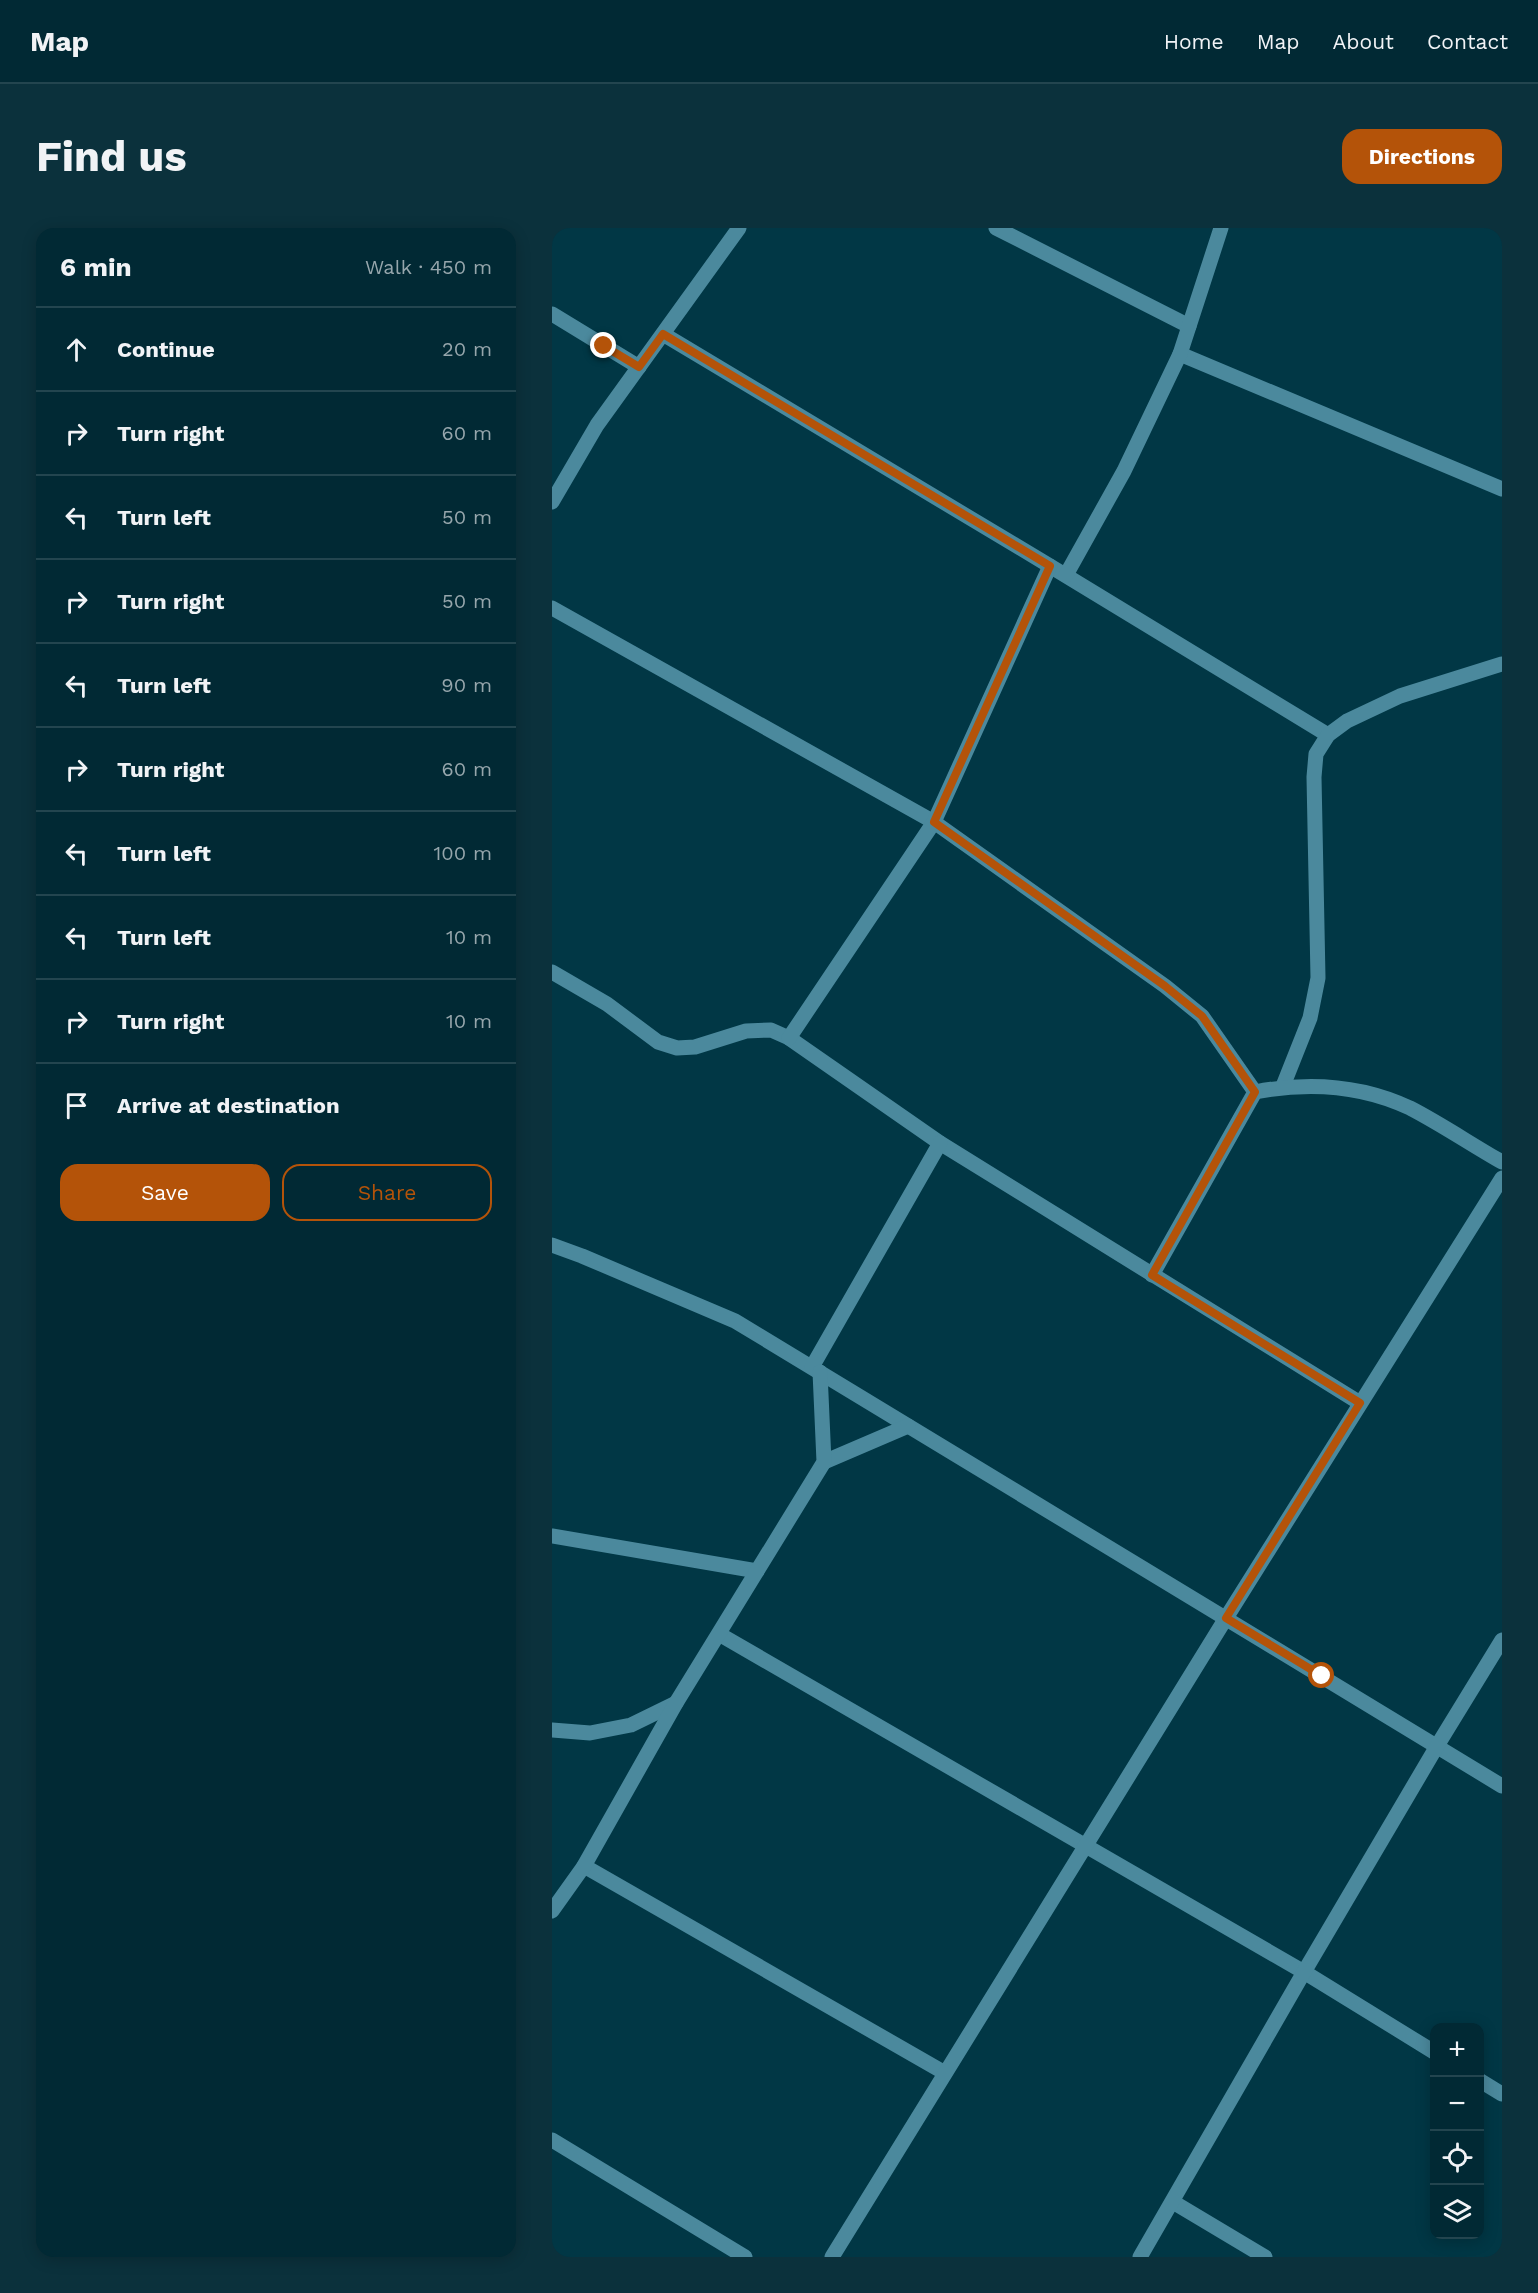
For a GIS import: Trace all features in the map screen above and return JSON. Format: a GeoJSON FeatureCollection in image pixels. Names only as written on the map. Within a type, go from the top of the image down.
{"type":"FeatureCollection","features":[{"type":"Feature","properties":{"kind":"street"},"geometry":{"type":"LineString","coordinates":[[552,502],[597,425],[739,228]]}},
{"type":"Feature","properties":{"kind":"street"},"geometry":{"type":"LineString","coordinates":[[996,228],[1189,326]]}},
{"type":"Feature","properties":{"kind":"street"},"geometry":{"type":"LineString","coordinates":[[1066,575],[1124,471],[1179,354],[1221,228]]}},
{"type":"Feature","properties":{"kind":"street"},"geometry":{"type":"LineString","coordinates":[[552,314],[639,367]]}},
{"type":"Feature","properties":{"kind":"street"},"geometry":{"type":"LineString","coordinates":[[663,334],[1328,735]]}},
{"type":"Feature","properties":{"kind":"street"},"geometry":{"type":"LineString","coordinates":[[1179,354],[1502,489]]}},
{"type":"Feature","properties":{"kind":"street"},"geometry":{"type":"LineString","coordinates":[[789,1038],[934,822],[1050,566]]}},
{"type":"Feature","properties":{"kind":"street"},"geometry":{"type":"LineString","coordinates":[[552,608],[934,822],[1165,986],[1202,1016],[1255,1092]]}},
{"type":"Feature","properties":{"kind":"street"},"geometry":{"type":"LineString","coordinates":[[1283,1086],[1310,1018],[1318,978],[1314,777],[1316,754],[1328,735],[1347,722],[1400,696],[1502,664]]}},
{"type":"Feature","properties":{"kind":"street"},"geometry":{"type":"LineString","coordinates":[[552,972],[608,1004],[658,1042],[677,1048],[695,1047],[746,1031],[771,1030],[789,1038],[940,1143],[1360,1403]]}},
{"type":"Feature","properties":{"kind":"street"},"geometry":{"type":"LineString","coordinates":[[1152,1275],[1255,1092],[1283,1086],[1326,1086],[1362,1092],[1409,1108],[1502,1162]]}},
{"type":"Feature","properties":{"kind":"street"},"geometry":{"type":"LineString","coordinates":[[824,1462],[816,1370],[940,1143]]}},
{"type":"Feature","properties":{"kind":"street"},"geometry":{"type":"LineString","coordinates":[[832,2257],[1226,1618],[1502,1178]]}},
{"type":"Feature","properties":{"kind":"street"},"geometry":{"type":"LineString","coordinates":[[552,1245],[735,1321],[1502,1786]]}},
{"type":"Feature","properties":{"kind":"street"},"geometry":{"type":"LineString","coordinates":[[552,1911],[584,1866],[676,1703],[824,1462],[908,1426]]}},
{"type":"Feature","properties":{"kind":"street"},"geometry":{"type":"LineString","coordinates":[[552,1536],[758,1571]]}},
{"type":"Feature","properties":{"kind":"street"},"geometry":{"type":"LineString","coordinates":[[719,1634],[1304,1972],[1430,2050]]}},
{"type":"Feature","properties":{"kind":"street"},"geometry":{"type":"LineString","coordinates":[[1140,2257],[1304,1972],[1502,1640]]}},
{"type":"Feature","properties":{"kind":"street"},"geometry":{"type":"LineString","coordinates":[[552,1730],[590,1733],[631,1725],[676,1703]]}},
{"type":"Feature","properties":{"kind":"street"},"geometry":{"type":"LineString","coordinates":[[584,1866],[945,2073]]}},
{"type":"Feature","properties":{"kind":"street"},"geometry":{"type":"LineString","coordinates":[[1484,2083],[1502,2094]]}},
{"type":"Feature","properties":{"kind":"street"},"geometry":{"type":"LineString","coordinates":[[552,2140],[745,2257]]}},
{"type":"Feature","properties":{"kind":"street"},"geometry":{"type":"LineString","coordinates":[[1173,2202],[1264,2257]]}},
{"type":"Feature","properties":{"kind":"route"},"geometry":{"type":"LineString","coordinates":[[604,346],[639,367],[663,334],[1050,566],[934,822],[1165,986],[1202,1016],[1255,1092],[1152,1275],[1360,1403],[1226,1618],[1322,1676]]}}]}
